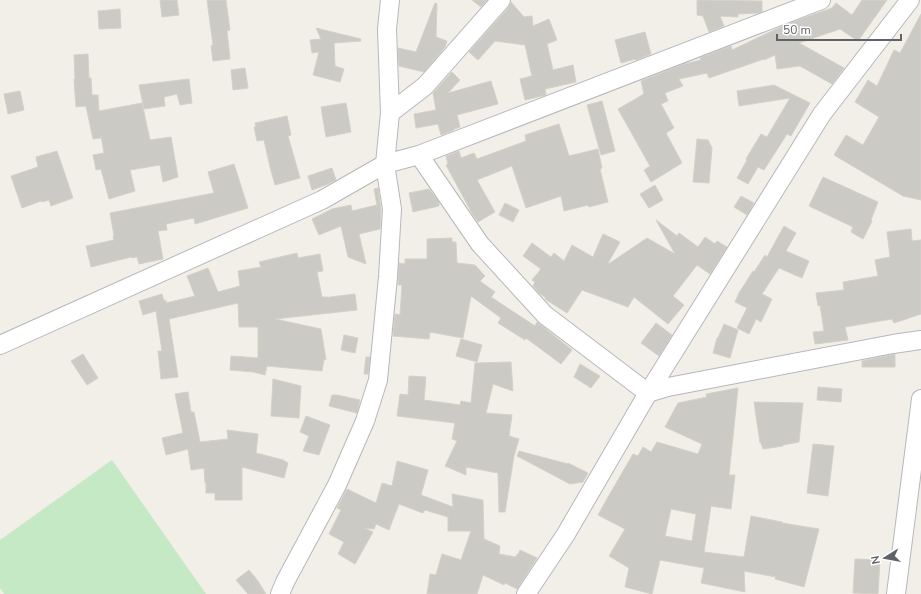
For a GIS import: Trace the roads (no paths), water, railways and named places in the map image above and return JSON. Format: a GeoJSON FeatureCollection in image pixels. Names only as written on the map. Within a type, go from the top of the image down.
{"type":"FeatureCollection","features":[{"type":"Feature","properties":{"kind":"street"},"geometry":{"type":"LineString","coordinates":[[280,594],[337,485],[365,421],[378,380],[388,277],[392,209],[385,164],[390,113],[387,29],[390,0]]}},
{"type":"Feature","properties":{"kind":"street"},"geometry":{"type":"LineString","coordinates":[[390,113],[425,86],[501,0]]}},
{"type":"Feature","properties":{"kind":"street"},"geometry":{"type":"LineString","coordinates":[[0,345],[322,200],[385,164],[419,155],[820,0]]}},
{"type":"Feature","properties":{"kind":"street"},"geometry":{"type":"LineString","coordinates":[[526,594],[566,534],[648,393],[822,114],[910,0]]}},
{"type":"Feature","properties":{"kind":"street"},"geometry":{"type":"LineString","coordinates":[[419,155],[480,244],[545,315],[648,393]]}},
{"type":"Feature","properties":{"kind":"street"},"geometry":{"type":"LineString","coordinates":[[648,393],[676,385],[921,340]]}},
{"type":"Feature","properties":{"kind":"street"},"geometry":{"type":"LineString","coordinates":[[896,594],[921,399]]}}]}
